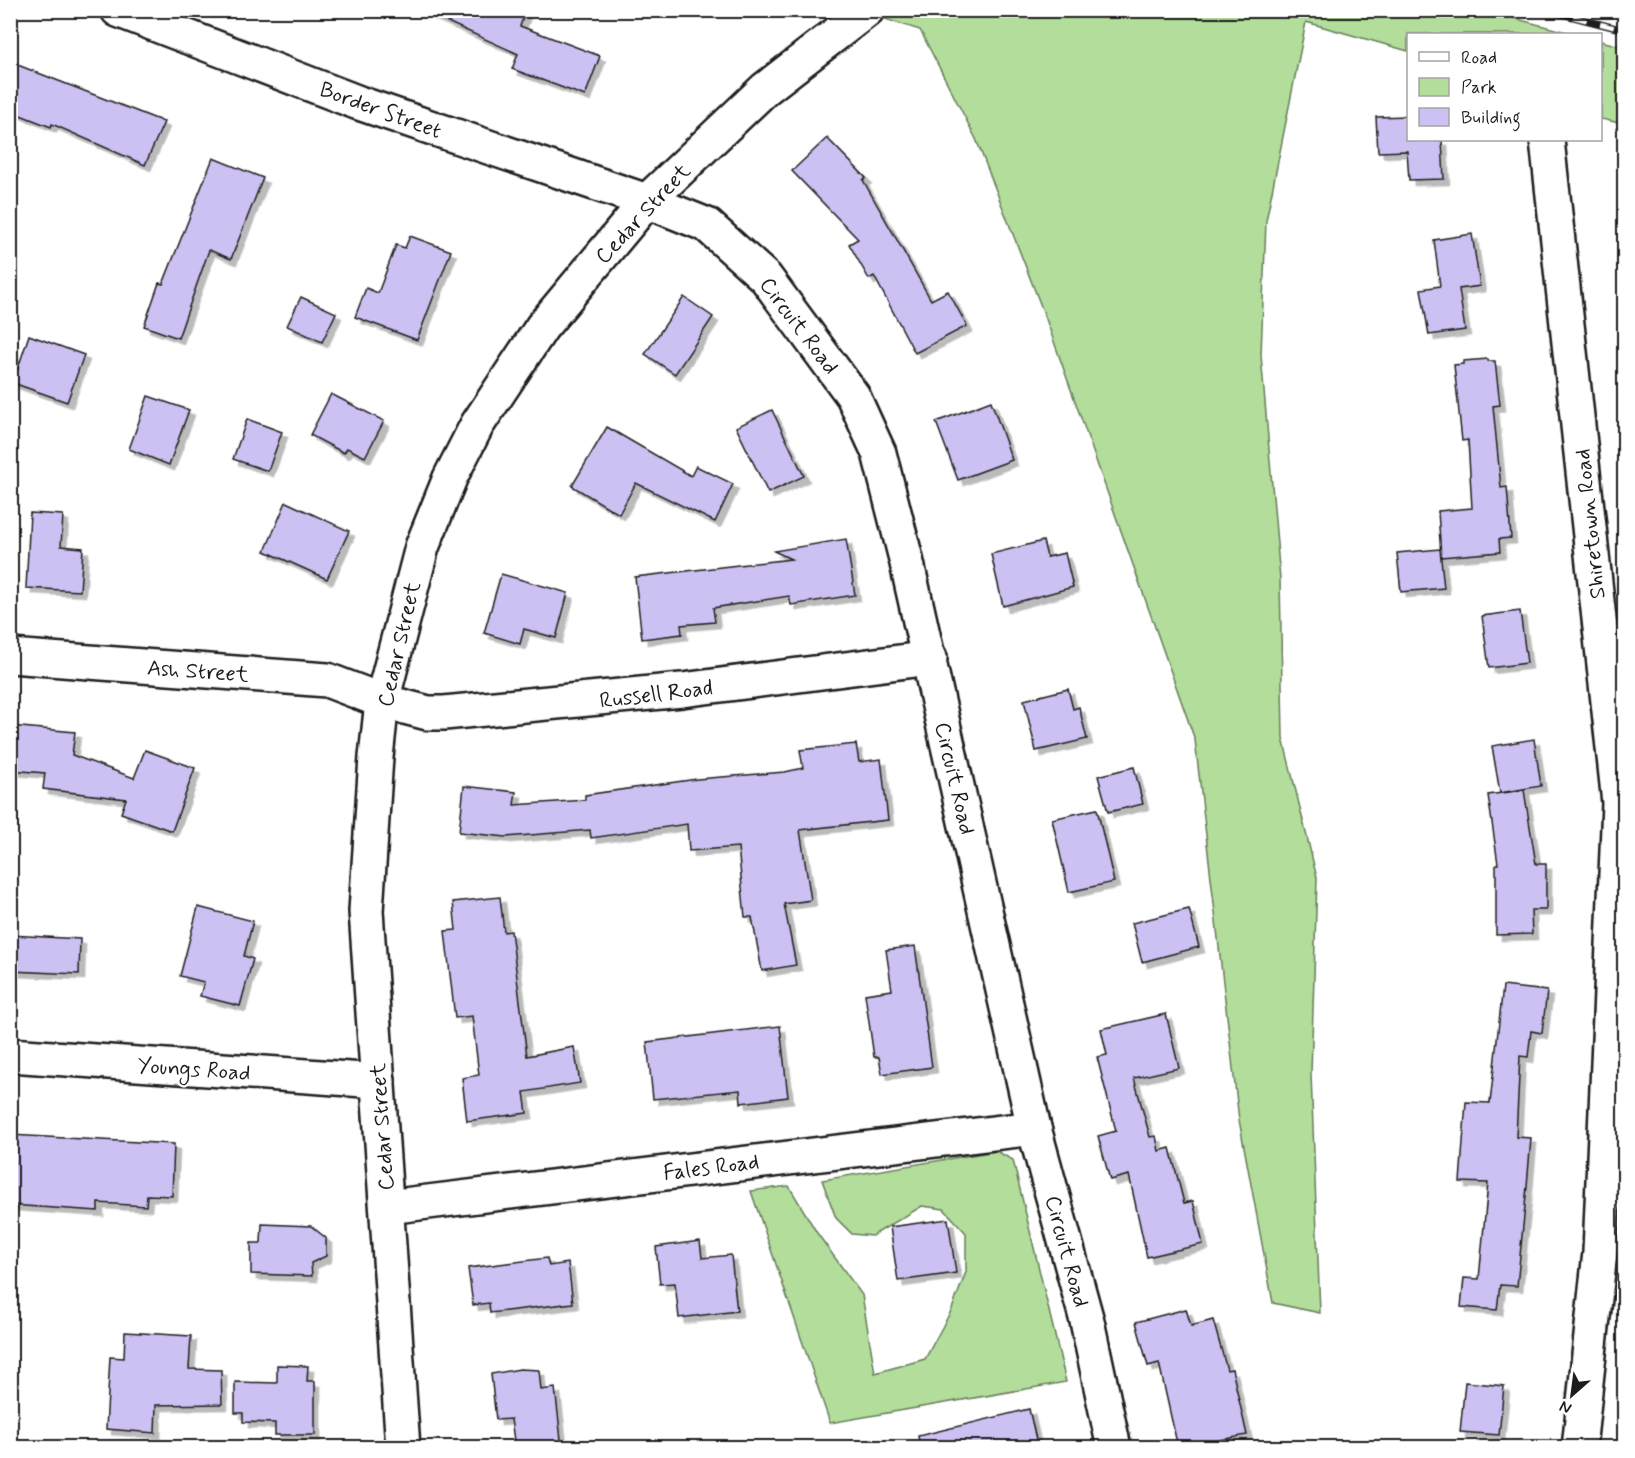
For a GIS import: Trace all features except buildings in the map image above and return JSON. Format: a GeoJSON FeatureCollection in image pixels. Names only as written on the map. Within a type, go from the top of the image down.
{"type":"FeatureCollection","features":[{"type":"Feature","properties":{"kind":"street","name":"Border Street"},"geometry":{"type":"LineString","coordinates":[[118,10],[359,103],[647,201]]}},
{"type":"Feature","properties":{"kind":"street","name":"Cedar Street"},"geometry":{"type":"LineString","coordinates":[[403,1448],[366,911],[382,701],[422,548],[450,478],[477,425],[542,327],[647,201],[765,89],[867,10]]}},
{"type":"Feature","properties":{"kind":"street","name":"Shiretown Road"},"geometry":{"type":"LineString","coordinates":[[1547,141],[1619,803],[1612,1252],[1579,1448]]}},
{"type":"Feature","properties":{"kind":"street","name":"Circuit Road"},"geometry":{"type":"LineString","coordinates":[[647,201],[707,225],[766,278],[853,396],[879,453],[930,658],[1034,1128],[1087,1321],[1114,1448]]}},
{"type":"Feature","properties":{"kind":"street","name":"Ash Street"},"geometry":{"type":"LineString","coordinates":[[10,656],[327,680],[382,701]]}},
{"type":"Feature","properties":{"kind":"street","name":"Russell Road"},"geometry":{"type":"LineString","coordinates":[[382,701],[428,713],[523,707],[682,690],[930,658]]}},
{"type":"Feature","properties":{"kind":"street","name":"Youngs Road"},"geometry":{"type":"LineString","coordinates":[[10,1055],[378,1081]]}},
{"type":"Feature","properties":{"kind":"street","name":"Fales Road"},"geometry":{"type":"LineString","coordinates":[[387,1207],[1034,1128]]}},
{"type":"Feature","properties":{"kind":"green space"},"geometry":{"type":"Polygon","coordinates":[[[1483,10],[1570,33],[1407,33],[1407,51],[1306,22],[1266,221],[1261,355],[1280,579],[1283,738],[1317,878],[1311,1074],[1320,1313],[1273,1303],[1239,1120],[1195,740],[1046,319],[976,139],[920,30],[860,11],[1483,10]]]}},
{"type":"Feature","properties":{"kind":"green space"},"geometry":{"type":"Polygon","coordinates":[[[1602,41],[1624,47],[1624,124],[1602,119],[1602,41]]]}},
{"type":"Feature","properties":{"kind":"green space"},"geometry":{"type":"Polygon","coordinates":[[[996,1151],[1013,1160],[1066,1382],[830,1423],[751,1191],[789,1186],[817,1233],[862,1295],[875,1373],[925,1359],[952,1309],[966,1272],[966,1233],[944,1209],[922,1206],[872,1236],[852,1234],[836,1218],[822,1180],[996,1151]]]}},
{"type":"Feature","properties":{"kind":"railway"},"geometry":{"type":"LineString","coordinates":[[1546,10],[1624,30]]}}]}
